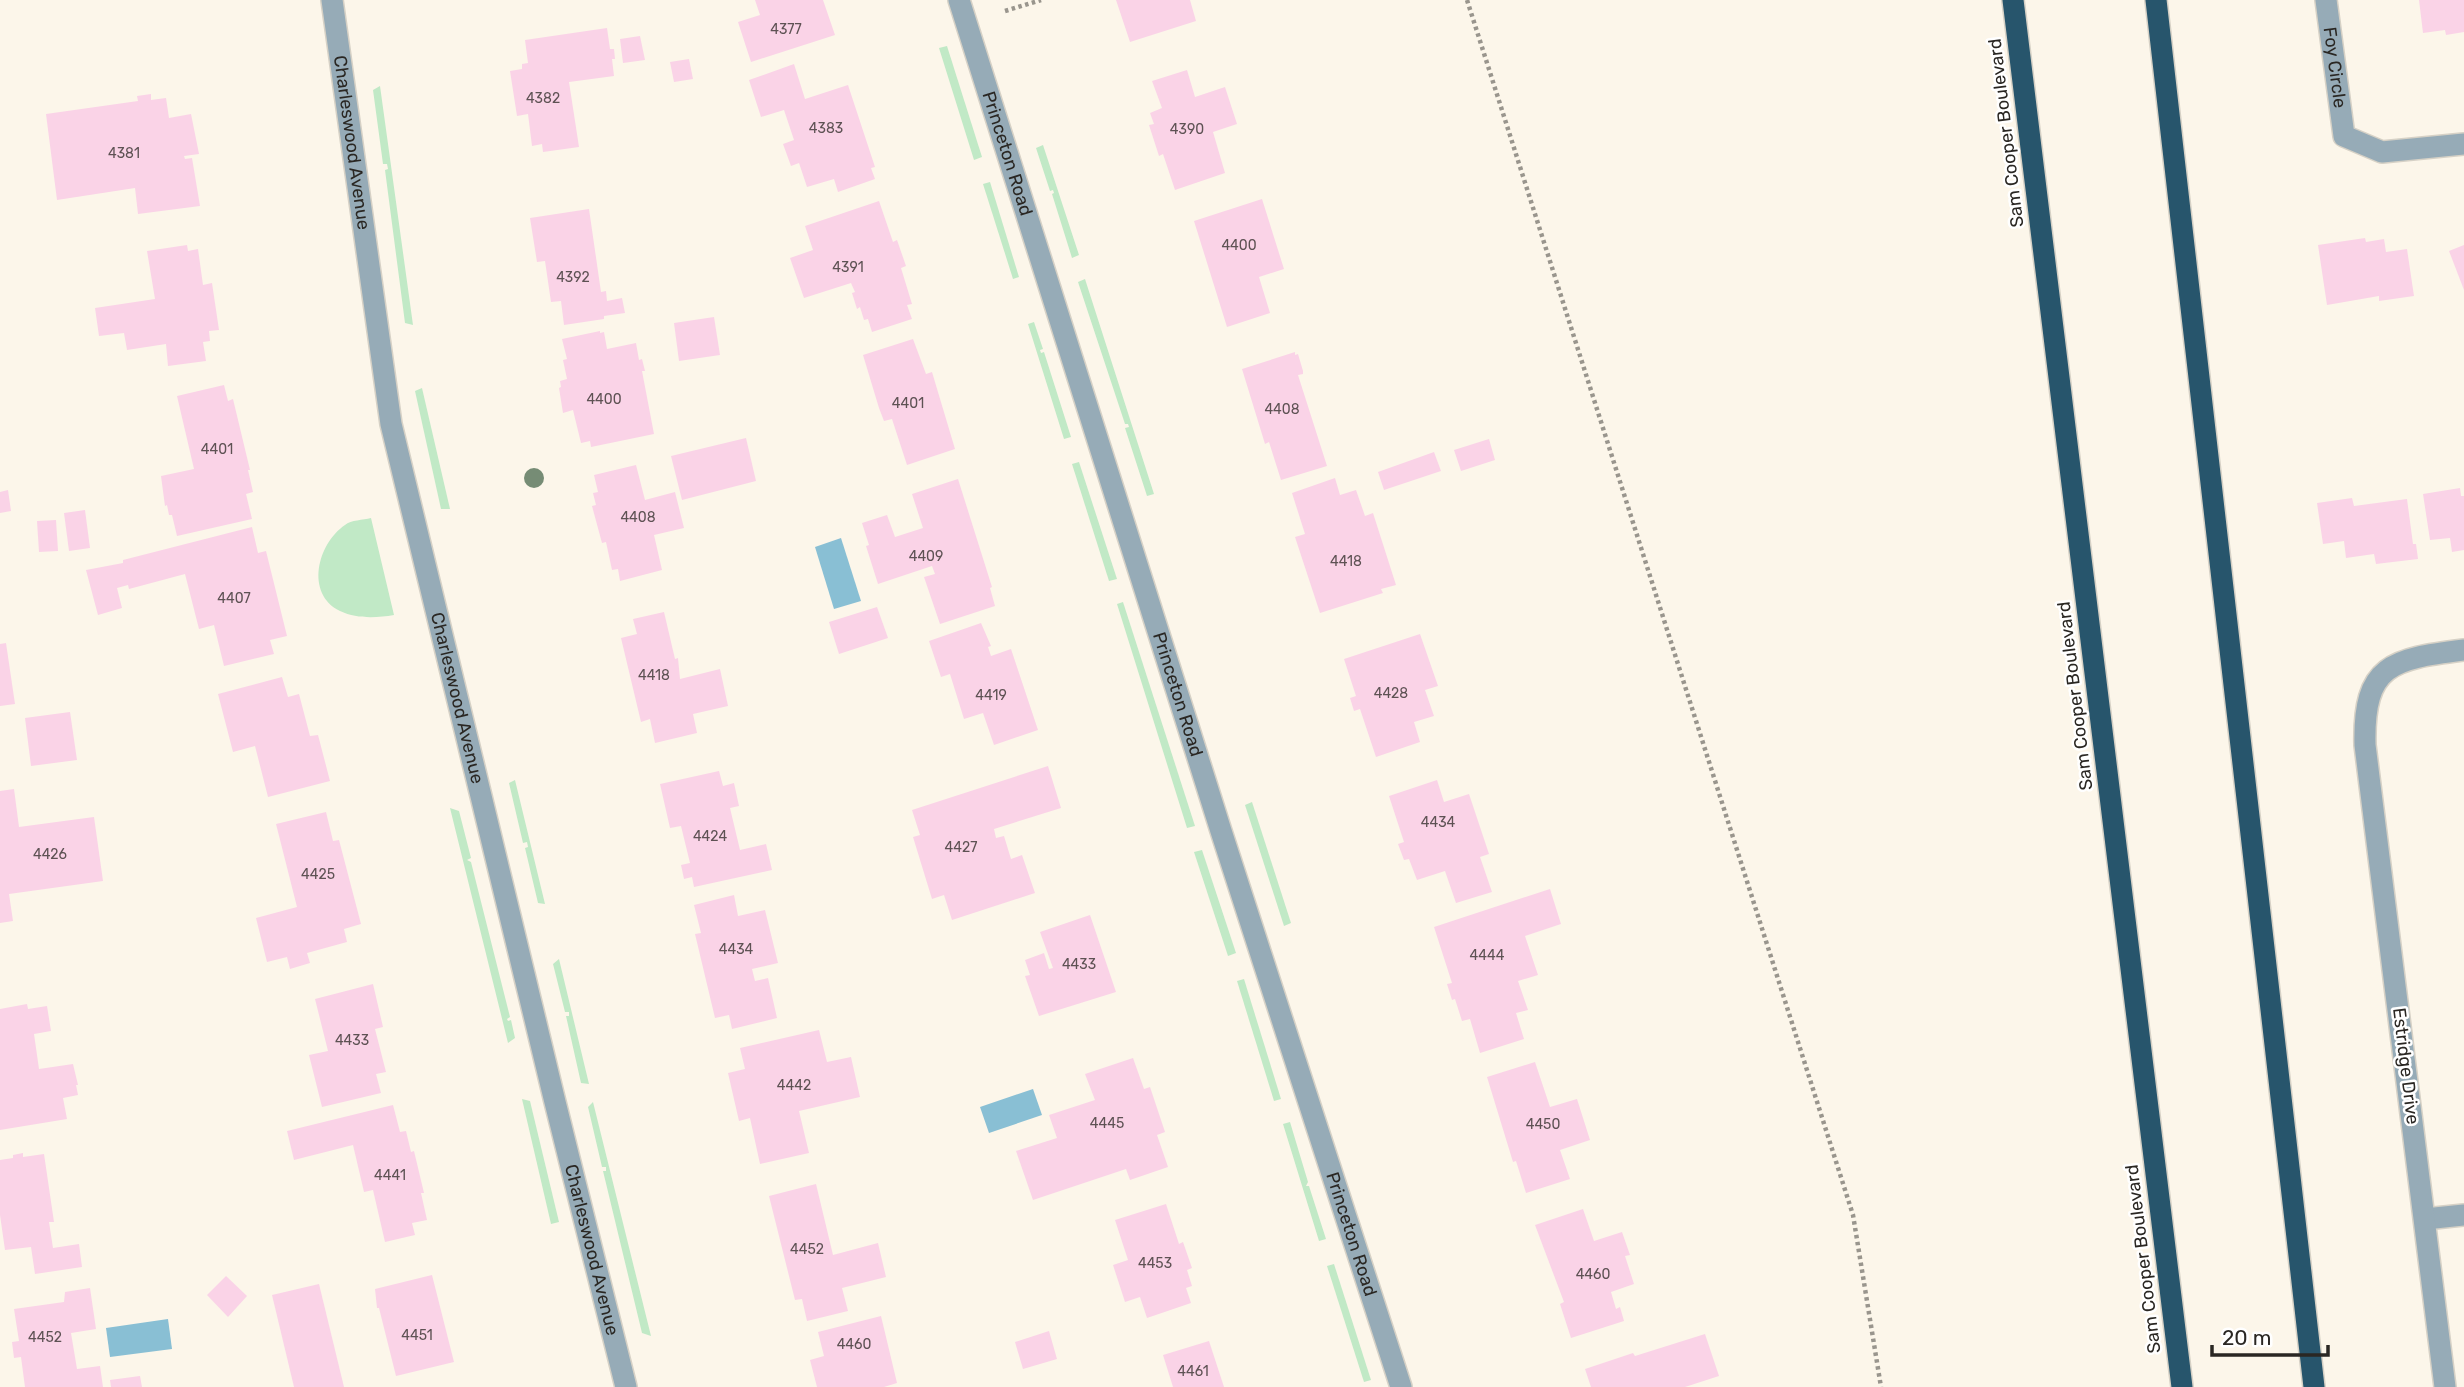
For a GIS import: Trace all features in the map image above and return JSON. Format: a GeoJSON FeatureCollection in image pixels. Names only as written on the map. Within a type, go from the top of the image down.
{"type":"FeatureCollection","features":[{"type":"Feature","properties":{"kind":"highway","name":"Sam Cooper Boulevard"},"geometry":{"type":"LineString","coordinates":[[2013,0],[2182,1387]]}},
{"type":"Feature","properties":{"kind":"highway"},"geometry":{"type":"LineString","coordinates":[[2156,0],[2314,1387]]}},
{"type":"Feature","properties":{"kind":"street","name":"Charleswood Avenue"},"geometry":{"type":"LineString","coordinates":[[331,0],[391,424],[626,1387]]}},
{"type":"Feature","properties":{"kind":"street","name":"Princeton Road"},"geometry":{"type":"LineString","coordinates":[[959,0],[1401,1387]]}},
{"type":"Feature","properties":{"kind":"street","name":"Foy Circle"},"geometry":{"type":"LineString","coordinates":[[2326,0],[2344,136],[2382,152],[2464,144]]}},
{"type":"Feature","properties":{"kind":"street","name":"Estridge Drive"},"geometry":{"type":"LineString","coordinates":[[2445,1387],[2365,745],[2364,716],[2371,690],[2384,672],[2404,660],[2464,650]]}},
{"type":"Feature","properties":{"kind":"street"},"geometry":{"type":"LineString","coordinates":[[2425,1219],[2464,1215]]}},
{"type":"Feature","properties":{"kind":"path"},"geometry":{"type":"LineString","coordinates":[[1005,11],[1041,0]]}},
{"type":"Feature","properties":{"kind":"path"},"geometry":{"type":"LineString","coordinates":[[1467,0],[1853,1215],[1881,1387]]}},
{"type":"Feature","properties":{"kind":"green space"},"geometry":{"type":"Polygon","coordinates":[[[947,46],[982,157],[974,160],[939,48],[947,46]]]}},
{"type":"Feature","properties":{"kind":"green space"},"geometry":{"type":"Polygon","coordinates":[[[380,86],[413,325],[405,323],[385,170],[388,169],[387,164],[383,164],[373,90],[380,86]]]}},
{"type":"Feature","properties":{"kind":"green space"},"geometry":{"type":"Polygon","coordinates":[[[1043,145],[1079,255],[1072,258],[1052,194],[1054,193],[1053,190],[1050,191],[1036,148],[1043,145]]]}},
{"type":"Feature","properties":{"kind":"green space"},"geometry":{"type":"Polygon","coordinates":[[[990,182],[1019,277],[1013,279],[983,184],[990,182]]]}},
{"type":"Feature","properties":{"kind":"green space"},"geometry":{"type":"Polygon","coordinates":[[[1085,279],[1154,494],[1147,496],[1125,428],[1129,427],[1125,424],[1078,282],[1085,279]]]}},
{"type":"Feature","properties":{"kind":"green space"},"geometry":{"type":"Polygon","coordinates":[[[1034,322],[1043,349],[1040,350],[1041,353],[1044,352],[1071,437],[1064,439],[1028,324],[1034,322]]]}},
{"type":"Feature","properties":{"kind":"green space"},"geometry":{"type":"Polygon","coordinates":[[[422,388],[450,509],[441,509],[415,391],[422,388]]]}},
{"type":"Feature","properties":{"kind":"green space"},"geometry":{"type":"Polygon","coordinates":[[[1079,462],[1117,579],[1109,581],[1072,464],[1079,462]]]}},
{"type":"Feature","properties":{"kind":"green space"},"geometry":{"type":"Polygon","coordinates":[[[371,518],[394,615],[367,617],[340,611],[329,603],[322,593],[319,581],[322,556],[335,533],[348,523],[371,518]]]}},
{"type":"Feature","properties":{"kind":"green space"},"geometry":{"type":"Polygon","coordinates":[[[1123,602],[1195,826],[1187,828],[1117,604],[1123,602]]]}},
{"type":"Feature","properties":{"kind":"green space"},"geometry":{"type":"Polygon","coordinates":[[[515,780],[545,904],[538,903],[525,848],[528,847],[527,842],[523,843],[509,783],[515,780]]]}},
{"type":"Feature","properties":{"kind":"green space"},"geometry":{"type":"Polygon","coordinates":[[[1252,802],[1291,923],[1284,926],[1245,805],[1252,802]]]}},
{"type":"Feature","properties":{"kind":"green space"},"geometry":{"type":"Polygon","coordinates":[[[450,808],[459,811],[471,858],[467,860],[471,862],[510,1017],[507,1019],[511,1020],[515,1038],[508,1043],[450,808]]]}},
{"type":"Feature","properties":{"kind":"green space"},"geometry":{"type":"Polygon","coordinates":[[[1202,850],[1236,953],[1228,956],[1194,852],[1202,850]]]}},
{"type":"Feature","properties":{"kind":"green space"},"geometry":{"type":"Polygon","coordinates":[[[559,959],[589,1084],[581,1083],[566,1016],[569,1016],[569,1012],[565,1012],[553,964],[559,959]]]}},
{"type":"Feature","properties":{"kind":"green space"},"geometry":{"type":"Polygon","coordinates":[[[1244,979],[1281,1099],[1274,1101],[1237,981],[1244,979]]]}},
{"type":"Feature","properties":{"kind":"green space"},"geometry":{"type":"Polygon","coordinates":[[[522,1099],[530,1101],[559,1222],[551,1224],[522,1099]]]}},
{"type":"Feature","properties":{"kind":"green space"},"geometry":{"type":"Polygon","coordinates":[[[593,1102],[651,1336],[642,1333],[603,1171],[606,1171],[606,1167],[602,1167],[588,1107],[593,1102]]]}},
{"type":"Feature","properties":{"kind":"green space"},"geometry":{"type":"Polygon","coordinates":[[[1290,1122],[1308,1182],[1306,1186],[1309,1186],[1326,1239],[1319,1241],[1283,1124],[1290,1122]]]}},
{"type":"Feature","properties":{"kind":"green space"},"geometry":{"type":"Polygon","coordinates":[[[1334,1264],[1371,1380],[1364,1382],[1327,1266],[1334,1264]]]}},
{"type":"Feature","properties":{"kind":"water"},"geometry":{"type":"Polygon","coordinates":[[[841,538],[861,601],[834,609],[815,547],[841,538]]]}},
{"type":"Feature","properties":{"kind":"water"},"geometry":{"type":"Polygon","coordinates":[[[1033,1089],[1042,1115],[989,1133],[980,1107],[1033,1089]]]}},
{"type":"Feature","properties":{"kind":"water"},"geometry":{"type":"Polygon","coordinates":[[[168,1319],[172,1349],[110,1357],[106,1328],[168,1319]]]}},
{"type":"Feature","properties":{"kind":"building"},"geometry":{"type":"Polygon","coordinates":[[[755,0],[823,0],[835,35],[751,62],[738,22],[760,15],[755,0]]]}},
{"type":"Feature","properties":{"kind":"building"},"geometry":{"type":"Polygon","coordinates":[[[1116,0],[1190,0],[1196,21],[1130,42],[1116,0]]]}},
{"type":"Feature","properties":{"kind":"building"},"geometry":{"type":"Polygon","coordinates":[[[2419,0],[2464,0],[2464,32],[2446,35],[2445,30],[2423,33],[2419,0]]]}},
{"type":"Feature","properties":{"kind":"building"},"geometry":{"type":"Polygon","coordinates":[[[607,28],[610,49],[614,49],[614,76],[569,82],[579,147],[543,152],[542,144],[532,146],[528,114],[517,116],[510,71],[522,69],[522,64],[528,63],[525,40],[607,28]]]}},
{"type":"Feature","properties":{"kind":"building"},"geometry":{"type":"Polygon","coordinates":[[[640,36],[645,60],[623,63],[620,39],[640,36]]]}},
{"type":"Feature","properties":{"kind":"building"},"geometry":{"type":"Polygon","coordinates":[[[689,59],[693,79],[674,82],[670,62],[689,59]]]}},
{"type":"Feature","properties":{"kind":"building"},"geometry":{"type":"Polygon","coordinates":[[[794,64],[805,99],[848,85],[875,167],[871,168],[875,179],[838,192],[834,179],[807,187],[799,163],[791,166],[783,144],[794,140],[784,110],[761,117],[749,80],[794,64]]]}},
{"type":"Feature","properties":{"kind":"building"},"geometry":{"type":"Polygon","coordinates":[[[1187,70],[1195,97],[1225,87],[1237,124],[1213,132],[1225,173],[1175,190],[1163,154],[1159,156],[1149,125],[1154,124],[1150,113],[1162,108],[1152,81],[1187,70]]]}},
{"type":"Feature","properties":{"kind":"building"},"geometry":{"type":"Polygon","coordinates":[[[151,94],[151,100],[166,98],[169,118],[191,114],[199,154],[184,156],[185,159],[192,158],[200,206],[138,214],[135,188],[57,200],[46,114],[138,101],[137,96],[151,94]]]}},
{"type":"Feature","properties":{"kind":"building"},"geometry":{"type":"Polygon","coordinates":[[[1262,199],[1284,269],[1259,277],[1270,313],[1227,327],[1194,221],[1262,199]]]}},
{"type":"Feature","properties":{"kind":"building"},"geometry":{"type":"Polygon","coordinates":[[[879,201],[893,242],[897,240],[906,266],[901,268],[912,304],[907,305],[912,319],[872,332],[868,319],[864,320],[860,307],[857,309],[851,283],[804,298],[790,258],[813,250],[805,226],[879,201]]]}},
{"type":"Feature","properties":{"kind":"building"},"geometry":{"type":"Polygon","coordinates":[[[589,209],[601,292],[606,291],[607,301],[622,298],[625,313],[564,325],[561,301],[551,302],[545,261],[537,262],[530,218],[589,209]]]}},
{"type":"Feature","properties":{"kind":"building"},"geometry":{"type":"Polygon","coordinates":[[[2365,238],[2366,242],[2384,239],[2386,252],[2407,249],[2414,296],[2379,301],[2379,296],[2327,305],[2318,245],[2365,238]]]}},
{"type":"Feature","properties":{"kind":"building"},"geometry":{"type":"Polygon","coordinates":[[[187,245],[188,251],[198,249],[203,285],[212,283],[219,330],[209,331],[210,341],[203,342],[206,361],[168,366],[166,344],[127,350],[124,333],[99,336],[95,308],[155,299],[147,251],[187,245]]]}},
{"type":"Feature","properties":{"kind":"building"},"geometry":{"type":"Polygon","coordinates":[[[2464,245],[2464,290],[2449,251],[2464,245]]]}},
{"type":"Feature","properties":{"kind":"building"},"geometry":{"type":"Polygon","coordinates":[[[714,317],[720,355],[679,361],[674,323],[714,317]]]}},
{"type":"Feature","properties":{"kind":"building"},"geometry":{"type":"Polygon","coordinates":[[[604,332],[607,349],[636,343],[639,360],[642,359],[645,371],[642,371],[654,434],[591,447],[590,441],[581,443],[573,410],[563,413],[559,388],[560,381],[567,379],[563,360],[567,359],[562,339],[604,332]]]}},
{"type":"Feature","properties":{"kind":"building"},"geometry":{"type":"Polygon","coordinates":[[[913,339],[926,374],[932,372],[955,449],[907,465],[892,419],[884,421],[863,355],[913,339]]]}},
{"type":"Feature","properties":{"kind":"building"},"geometry":{"type":"Polygon","coordinates":[[[1295,352],[1303,371],[1303,374],[1298,375],[1327,466],[1281,480],[1269,442],[1265,444],[1242,369],[1295,352]]]}},
{"type":"Feature","properties":{"kind":"building"},"geometry":{"type":"Polygon","coordinates":[[[224,385],[228,401],[233,399],[250,470],[253,492],[246,494],[252,519],[177,536],[172,515],[169,515],[167,505],[165,506],[161,476],[194,469],[177,396],[224,385]]]}},
{"type":"Feature","properties":{"kind":"building"},"geometry":{"type":"Polygon","coordinates":[[[746,438],[756,481],[682,500],[671,456],[746,438]]]}},
{"type":"Feature","properties":{"kind":"building"},"geometry":{"type":"Polygon","coordinates":[[[1489,439],[1495,460],[1461,471],[1454,450],[1489,439]]]}},
{"type":"Feature","properties":{"kind":"building"},"geometry":{"type":"Polygon","coordinates":[[[1434,452],[1441,471],[1384,490],[1378,472],[1434,452]]]}},
{"type":"Feature","properties":{"kind":"building"},"geometry":{"type":"Polygon","coordinates":[[[636,465],[645,500],[675,492],[684,528],[654,535],[662,570],[620,581],[618,569],[612,570],[606,542],[602,543],[592,506],[596,505],[593,493],[598,492],[594,475],[636,465]]]}},
{"type":"Feature","properties":{"kind":"building"},"geometry":{"type":"Polygon","coordinates":[[[1335,478],[1340,495],[1356,490],[1365,516],[1373,513],[1396,585],[1381,589],[1383,593],[1320,613],[1295,537],[1305,534],[1292,493],[1335,478]]]}},
{"type":"Feature","properties":{"kind":"building"},"geometry":{"type":"Polygon","coordinates":[[[958,479],[992,587],[990,588],[995,606],[940,624],[924,577],[935,574],[932,566],[878,584],[862,523],[887,515],[895,537],[923,528],[912,494],[958,479]]]}},
{"type":"Feature","properties":{"kind":"building"},"geometry":{"type":"Polygon","coordinates":[[[2460,488],[2461,496],[2464,496],[2464,550],[2452,552],[2450,538],[2430,540],[2423,494],[2460,488]]]}},
{"type":"Feature","properties":{"kind":"building"},"geometry":{"type":"Polygon","coordinates":[[[8,490],[11,511],[0,513],[0,492],[8,490]]]}},
{"type":"Feature","properties":{"kind":"building"},"geometry":{"type":"Polygon","coordinates":[[[2352,498],[2354,506],[2407,499],[2413,544],[2416,544],[2418,559],[2376,564],[2374,554],[2346,558],[2344,541],[2323,544],[2317,503],[2352,498]]]}},
{"type":"Feature","properties":{"kind":"building"},"geometry":{"type":"Polygon","coordinates":[[[85,510],[90,548],[69,551],[64,513],[85,510]]]}},
{"type":"Feature","properties":{"kind":"building"},"geometry":{"type":"Polygon","coordinates":[[[56,520],[58,551],[39,552],[37,521],[56,520]]]}},
{"type":"Feature","properties":{"kind":"building"},"geometry":{"type":"Polygon","coordinates":[[[252,527],[258,553],[266,551],[287,636],[270,640],[274,654],[224,666],[214,625],[199,629],[185,574],[129,589],[128,585],[117,588],[122,608],[98,615],[86,570],[123,563],[123,560],[252,527]]]}},
{"type":"Feature","properties":{"kind":"building"},"geometry":{"type":"Polygon","coordinates":[[[877,607],[888,638],[839,654],[829,622],[877,607]]]}},
{"type":"Feature","properties":{"kind":"building"},"geometry":{"type":"Polygon","coordinates":[[[664,612],[675,659],[678,658],[680,679],[720,669],[728,706],[693,714],[697,733],[655,743],[650,719],[641,722],[621,638],[637,634],[633,619],[664,612]]]}},
{"type":"Feature","properties":{"kind":"building"},"geometry":{"type":"Polygon","coordinates":[[[981,623],[991,646],[988,647],[991,656],[1011,649],[1038,730],[994,745],[983,713],[964,719],[950,674],[941,677],[929,641],[981,623]]]}},
{"type":"Feature","properties":{"kind":"building"},"geometry":{"type":"Polygon","coordinates":[[[1420,634],[1438,686],[1425,690],[1434,716],[1414,722],[1420,742],[1376,757],[1360,709],[1354,711],[1350,698],[1356,696],[1344,659],[1420,634]]]}},
{"type":"Feature","properties":{"kind":"building"},"geometry":{"type":"Polygon","coordinates":[[[6,643],[15,704],[0,706],[0,644],[6,643]]]}},
{"type":"Feature","properties":{"kind":"building"},"geometry":{"type":"Polygon","coordinates":[[[282,677],[288,697],[299,694],[310,736],[318,735],[330,781],[268,797],[255,746],[233,752],[218,694],[282,677]]]}},
{"type":"Feature","properties":{"kind":"building"},"geometry":{"type":"Polygon","coordinates":[[[70,712],[77,760],[31,766],[25,718],[70,712]]]}},
{"type":"Feature","properties":{"kind":"building"},"geometry":{"type":"Polygon","coordinates":[[[1048,766],[1061,808],[994,829],[996,838],[1004,836],[1011,859],[1022,855],[1035,893],[952,920],[944,895],[932,899],[913,837],[920,835],[912,810],[1048,766]]]}},
{"type":"Feature","properties":{"kind":"building"},"geometry":{"type":"Polygon","coordinates":[[[719,771],[723,786],[734,783],[739,806],[730,808],[740,850],[766,844],[772,870],[694,887],[692,877],[684,879],[681,865],[690,863],[681,826],[670,828],[660,784],[719,771]]]}},
{"type":"Feature","properties":{"kind":"building"},"geometry":{"type":"Polygon","coordinates":[[[1437,780],[1444,802],[1469,794],[1489,854],[1480,857],[1492,892],[1456,903],[1445,871],[1417,880],[1409,859],[1404,860],[1398,844],[1404,842],[1389,796],[1437,780]]]}},
{"type":"Feature","properties":{"kind":"building"},"geometry":{"type":"Polygon","coordinates":[[[14,789],[19,827],[94,817],[103,881],[9,894],[13,921],[0,923],[0,791],[14,789]]]}},
{"type":"Feature","properties":{"kind":"building"},"geometry":{"type":"Polygon","coordinates":[[[326,812],[333,841],[339,840],[361,924],[344,929],[347,942],[307,953],[310,963],[290,969],[287,957],[267,962],[256,918],[297,907],[276,824],[326,812]]]}},
{"type":"Feature","properties":{"kind":"building"},"geometry":{"type":"Polygon","coordinates":[[[1550,889],[1561,924],[1525,936],[1538,975],[1518,981],[1528,1010],[1516,1013],[1524,1039],[1480,1053],[1470,1019],[1462,1021],[1455,999],[1452,1000],[1447,984],[1452,983],[1434,927],[1550,889]]]}},
{"type":"Feature","properties":{"kind":"building"},"geometry":{"type":"Polygon","coordinates":[[[734,895],[738,916],[765,910],[778,963],[752,969],[755,981],[768,978],[777,1018],[732,1029],[729,1015],[715,1018],[695,934],[701,933],[694,905],[734,895]]]}},
{"type":"Feature","properties":{"kind":"building"},"geometry":{"type":"Polygon","coordinates":[[[1090,915],[1116,992],[1039,1016],[1025,976],[1030,975],[1025,960],[1044,953],[1049,969],[1053,968],[1040,932],[1090,915]]]}},
{"type":"Feature","properties":{"kind":"building"},"geometry":{"type":"Polygon","coordinates":[[[373,984],[383,1027],[375,1029],[386,1072],[376,1074],[381,1093],[322,1107],[309,1055],[328,1051],[315,999],[373,984]]]}},
{"type":"Feature","properties":{"kind":"building"},"geometry":{"type":"Polygon","coordinates":[[[27,1004],[28,1009],[47,1006],[51,1031],[34,1034],[39,1069],[73,1064],[78,1095],[63,1098],[67,1119],[0,1130],[0,1009],[27,1004]]]}},
{"type":"Feature","properties":{"kind":"building"},"geometry":{"type":"Polygon","coordinates":[[[819,1030],[827,1062],[851,1057],[860,1097],[799,1111],[809,1153],[760,1164],[750,1118],[739,1121],[728,1073],[745,1069],[740,1048],[819,1030]]]}},
{"type":"Feature","properties":{"kind":"building"},"geometry":{"type":"Polygon","coordinates":[[[1133,1058],[1144,1089],[1150,1087],[1165,1132],[1157,1135],[1168,1167],[1130,1180],[1126,1169],[1033,1200],[1016,1151],[1057,1138],[1049,1115],[1095,1100],[1085,1074],[1133,1058]]]}},
{"type":"Feature","properties":{"kind":"building"},"geometry":{"type":"Polygon","coordinates":[[[1535,1062],[1550,1107],[1577,1099],[1590,1140],[1560,1150],[1570,1179],[1526,1193],[1516,1161],[1513,1162],[1487,1077],[1535,1062]]]}},
{"type":"Feature","properties":{"kind":"building"},"geometry":{"type":"Polygon","coordinates":[[[393,1105],[400,1132],[406,1131],[411,1152],[414,1151],[427,1220],[412,1223],[415,1235],[385,1242],[373,1190],[364,1192],[353,1145],[294,1160],[287,1131],[393,1105]]]}},
{"type":"Feature","properties":{"kind":"building"},"geometry":{"type":"Polygon","coordinates":[[[23,1153],[23,1157],[44,1154],[54,1222],[49,1222],[53,1248],[79,1244],[82,1267],[35,1274],[31,1247],[5,1250],[0,1215],[0,1160],[23,1153]]]}},
{"type":"Feature","properties":{"kind":"building"},"geometry":{"type":"Polygon","coordinates":[[[816,1184],[833,1255],[878,1243],[886,1277],[842,1288],[848,1311],[807,1321],[802,1299],[795,1300],[769,1196],[816,1184]]]}},
{"type":"Feature","properties":{"kind":"building"},"geometry":{"type":"Polygon","coordinates":[[[1166,1204],[1179,1244],[1183,1242],[1192,1268],[1187,1270],[1192,1286],[1186,1288],[1191,1303],[1147,1318],[1140,1297],[1125,1302],[1113,1265],[1128,1260],[1115,1220],[1166,1204]]]}},
{"type":"Feature","properties":{"kind":"building"},"geometry":{"type":"Polygon","coordinates":[[[1583,1209],[1594,1241],[1622,1232],[1630,1255],[1625,1256],[1634,1284],[1611,1292],[1616,1309],[1620,1307],[1624,1321],[1571,1338],[1560,1304],[1564,1302],[1535,1225],[1583,1209]]]}},
{"type":"Feature","properties":{"kind":"building"},"geometry":{"type":"Polygon","coordinates":[[[432,1275],[454,1362],[396,1376],[377,1308],[375,1289],[432,1275]]]}},
{"type":"Feature","properties":{"kind":"building"},"geometry":{"type":"Polygon","coordinates":[[[226,1276],[247,1296],[228,1317],[207,1295],[226,1276]]]}},
{"type":"Feature","properties":{"kind":"building"},"geometry":{"type":"Polygon","coordinates":[[[319,1284],[344,1387],[294,1387],[272,1295],[319,1284]]]}},
{"type":"Feature","properties":{"kind":"building"},"geometry":{"type":"Polygon","coordinates":[[[90,1288],[96,1329],[71,1333],[77,1369],[100,1366],[103,1387],[25,1387],[21,1357],[14,1358],[12,1342],[19,1341],[14,1309],[64,1302],[65,1292],[90,1288]]]}},
{"type":"Feature","properties":{"kind":"building"},"geometry":{"type":"Polygon","coordinates":[[[881,1316],[897,1383],[884,1387],[817,1387],[810,1360],[824,1356],[818,1332],[881,1316]]]}},
{"type":"Feature","properties":{"kind":"building"},"geometry":{"type":"Polygon","coordinates":[[[1049,1331],[1057,1359],[1023,1369],[1015,1342],[1049,1331]]]}},
{"type":"Feature","properties":{"kind":"building"},"geometry":{"type":"Polygon","coordinates":[[[1705,1334],[1719,1376],[1685,1387],[1591,1387],[1585,1369],[1705,1334]]]}},
{"type":"Feature","properties":{"kind":"building"},"geometry":{"type":"Polygon","coordinates":[[[1209,1341],[1224,1387],[1173,1387],[1163,1355],[1209,1341]]]}},
{"type":"Feature","properties":{"kind":"building"},"geometry":{"type":"Polygon","coordinates":[[[140,1376],[142,1387],[111,1387],[110,1380],[140,1376]]]}}]}
